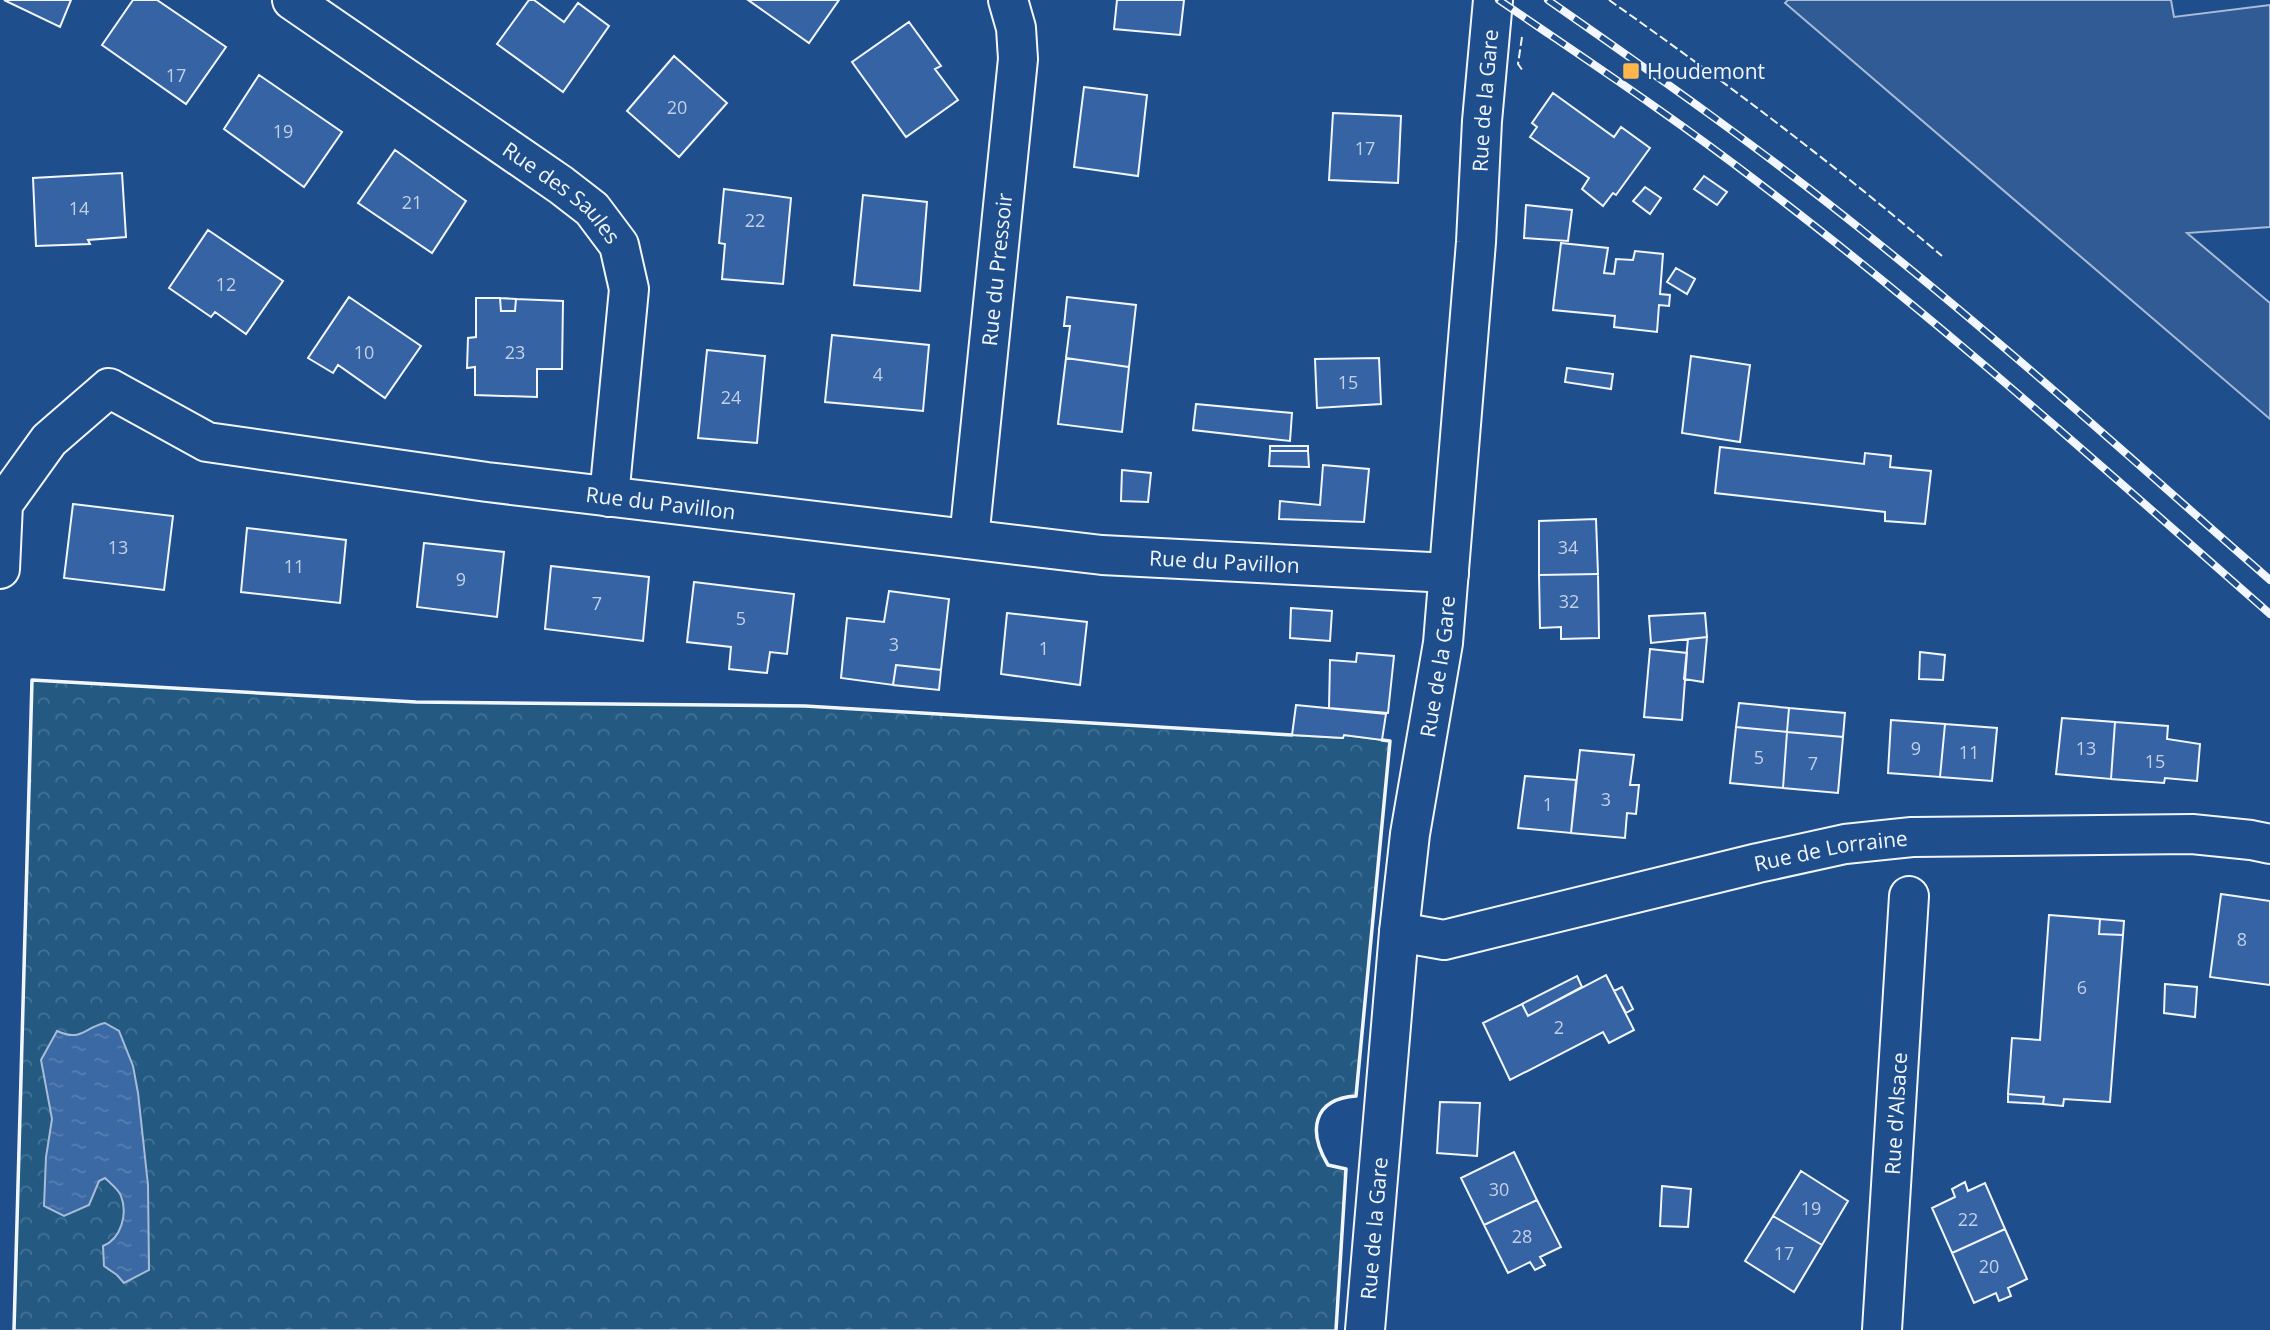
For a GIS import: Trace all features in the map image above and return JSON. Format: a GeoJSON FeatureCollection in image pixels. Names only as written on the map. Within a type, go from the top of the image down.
{"type":"FeatureCollection","features":[{"type":"Feature","properties":{"kind":"street","name":"Rue des Saules"},"geometry":{"type":"LineString","coordinates":[[292,0],[561,185],[592,209],[618,245],[629,289],[609,497]]}},
{"type":"Feature","properties":{"kind":"street","name":"Rue du Pressoir"},"geometry":{"type":"LineString","coordinates":[[969,539],[1018,59],[1016,28],[1008,0]]}},
{"type":"Feature","properties":{"kind":"street","name":"Rue de la Gare"},"geometry":{"type":"LineString","coordinates":[[1365,1330],[1398,932],[1410,834],[1443,643],[1493,0]]}},
{"type":"Feature","properties":{"kind":"street","name":"Rue du Pavillon"},"geometry":{"type":"LineString","coordinates":[[0,569],[3,503],[49,440],[108,388],[207,442],[609,497],[1102,555],[1449,573]]}},
{"type":"Feature","properties":{"kind":"street","name":"Rue de Lorraine"},"geometry":{"type":"LineString","coordinates":[[1398,932],[1444,940],[1758,863],[1845,844],[1912,836],[2192,834],[2270,844]]}},
{"type":"Feature","properties":{"kind":"street","name":"Rue d'Alsace"},"geometry":{"type":"LineString","coordinates":[[1882,1330],[1909,896]]}},
{"type":"Feature","properties":{"kind":"green space"},"geometry":{"type":"Polygon","coordinates":[[[32,680],[416,702],[805,706],[1342,738],[1344,735],[1390,741],[1356,1096],[1330,1103],[1318,1119],[1316,1129],[1328,1165],[1346,1169],[1336,1330],[14,1330],[32,680]]]}},
{"type":"Feature","properties":{"kind":"shaded area"},"geometry":{"type":"Polygon","coordinates":[[[1788,0],[2171,0],[2174,17],[2270,5],[2270,227],[2187,233],[2270,303],[2270,419],[1785,3],[1788,0]]]}},
{"type":"Feature","properties":{"kind":"water"},"geometry":{"type":"Polygon","coordinates":[[[105,1023],[119,1031],[133,1066],[148,1185],[149,1270],[124,1283],[104,1266],[103,1246],[118,1232],[124,1210],[121,1196],[112,1184],[105,1178],[99,1181],[89,1205],[64,1216],[44,1206],[46,1157],[52,1119],[41,1060],[57,1031],[77,1035],[105,1023]]]}},
{"type":"Feature","properties":{"kind":"building"},"geometry":{"type":"Polygon","coordinates":[[[4,0],[71,0],[60,27],[4,0]]]}},
{"type":"Feature","properties":{"kind":"building"},"geometry":{"type":"Polygon","coordinates":[[[133,0],[157,0],[226,47],[186,104],[102,45],[133,0]]]}},
{"type":"Feature","properties":{"kind":"building"},"geometry":{"type":"Polygon","coordinates":[[[529,0],[534,0],[564,22],[578,3],[609,26],[563,92],[497,44],[529,0]]]}},
{"type":"Feature","properties":{"kind":"building"},"geometry":{"type":"Polygon","coordinates":[[[748,0],[839,0],[809,43],[748,0]]]}},
{"type":"Feature","properties":{"kind":"building"},"geometry":{"type":"Polygon","coordinates":[[[1117,0],[1184,0],[1180,35],[1114,29],[1117,0]]]}},
{"type":"Feature","properties":{"kind":"building"},"geometry":{"type":"Polygon","coordinates":[[[909,22],[941,66],[935,69],[958,100],[906,137],[852,62],[909,22]]]}},
{"type":"Feature","properties":{"kind":"building"},"geometry":{"type":"Polygon","coordinates":[[[674,56],[727,103],[679,157],[627,111],[674,56]]]}},
{"type":"Feature","properties":{"kind":"building"},"geometry":{"type":"Polygon","coordinates":[[[259,75],[342,132],[304,187],[224,129],[259,75]]]}},
{"type":"Feature","properties":{"kind":"building"},"geometry":{"type":"Polygon","coordinates":[[[1084,87],[1147,95],[1138,176],[1074,167],[1084,87]]]}},
{"type":"Feature","properties":{"kind":"building"},"geometry":{"type":"Polygon","coordinates":[[[1553,93],[1614,137],[1621,127],[1650,148],[1616,195],[1613,193],[1603,206],[1582,189],[1589,178],[1530,137],[1537,127],[1532,123],[1553,93]]]}},
{"type":"Feature","properties":{"kind":"building"},"geometry":{"type":"Polygon","coordinates":[[[1333,113],[1401,116],[1398,183],[1329,180],[1333,113]]]}},
{"type":"Feature","properties":{"kind":"building"},"geometry":{"type":"Polygon","coordinates":[[[395,150],[466,201],[432,253],[358,203],[395,150]]]}},
{"type":"Feature","properties":{"kind":"building"},"geometry":{"type":"Polygon","coordinates":[[[122,173],[126,237],[88,240],[90,244],[36,246],[33,178],[122,173]]]}},
{"type":"Feature","properties":{"kind":"building"},"geometry":{"type":"Polygon","coordinates":[[[1704,176],[1727,192],[1717,205],[1694,189],[1704,176]]]}},
{"type":"Feature","properties":{"kind":"building"},"geometry":{"type":"Polygon","coordinates":[[[1645,187],[1661,198],[1650,214],[1633,201],[1645,187]]]}},
{"type":"Feature","properties":{"kind":"building"},"geometry":{"type":"Polygon","coordinates":[[[724,189],[791,198],[783,284],[722,279],[725,244],[719,243],[724,189]]]}},
{"type":"Feature","properties":{"kind":"building"},"geometry":{"type":"Polygon","coordinates":[[[863,195],[927,202],[920,291],[854,285],[863,195]]]}},
{"type":"Feature","properties":{"kind":"building"},"geometry":{"type":"Polygon","coordinates":[[[1526,205],[1572,210],[1568,241],[1524,238],[1526,205]]]}},
{"type":"Feature","properties":{"kind":"building"},"geometry":{"type":"Polygon","coordinates":[[[208,230],[283,281],[246,334],[215,312],[211,317],[169,288],[208,230]]]}},
{"type":"Feature","properties":{"kind":"building"},"geometry":{"type":"Polygon","coordinates":[[[1561,243],[1608,248],[1604,273],[1614,274],[1616,259],[1633,260],[1635,251],[1663,254],[1660,294],[1670,295],[1669,306],[1659,305],[1657,332],[1614,327],[1615,316],[1553,310],[1561,243]]]}},
{"type":"Feature","properties":{"kind":"building"},"geometry":{"type":"Polygon","coordinates":[[[1676,268],[1695,279],[1687,294],[1667,282],[1676,268]]]}},
{"type":"Feature","properties":{"kind":"building"},"geometry":{"type":"Polygon","coordinates":[[[349,297],[421,346],[385,398],[338,365],[333,373],[308,358],[349,297]]]}},
{"type":"Feature","properties":{"kind":"building"},"geometry":{"type":"Polygon","coordinates":[[[1067,297],[1136,305],[1129,367],[1066,358],[1070,326],[1064,326],[1067,297]]]}},
{"type":"Feature","properties":{"kind":"building"},"geometry":{"type":"Polygon","coordinates":[[[476,298],[500,298],[501,311],[515,311],[516,299],[563,301],[562,369],[537,369],[537,397],[475,395],[475,367],[467,368],[468,338],[476,337],[476,298]]]}},
{"type":"Feature","properties":{"kind":"building"},"geometry":{"type":"Polygon","coordinates":[[[500,298],[516,299],[515,311],[501,311],[500,298]]]}},
{"type":"Feature","properties":{"kind":"building"},"geometry":{"type":"Polygon","coordinates":[[[832,335],[929,345],[923,411],[825,402],[832,335]]]}},
{"type":"Feature","properties":{"kind":"building"},"geometry":{"type":"Polygon","coordinates":[[[707,350],[765,356],[757,443],[698,438],[707,350]]]}},
{"type":"Feature","properties":{"kind":"building"},"geometry":{"type":"Polygon","coordinates":[[[1691,356],[1750,365],[1740,442],[1682,433],[1691,356]]]}},
{"type":"Feature","properties":{"kind":"building"},"geometry":{"type":"Polygon","coordinates":[[[1066,358],[1129,367],[1122,432],[1058,424],[1066,358]]]}},
{"type":"Feature","properties":{"kind":"building"},"geometry":{"type":"Polygon","coordinates":[[[1379,358],[1381,404],[1317,408],[1315,359],[1379,358]]]}},
{"type":"Feature","properties":{"kind":"building"},"geometry":{"type":"Polygon","coordinates":[[[1567,368],[1613,374],[1611,389],[1565,382],[1567,368]]]}},
{"type":"Feature","properties":{"kind":"building"},"geometry":{"type":"Polygon","coordinates":[[[1196,404],[1292,413],[1290,441],[1193,430],[1196,404]]]}},
{"type":"Feature","properties":{"kind":"building"},"geometry":{"type":"Polygon","coordinates":[[[1270,446],[1308,446],[1308,451],[1270,451],[1270,446]]]}},
{"type":"Feature","properties":{"kind":"building"},"geometry":{"type":"Polygon","coordinates":[[[1720,447],[1864,464],[1865,453],[1891,456],[1890,467],[1931,471],[1925,524],[1885,521],[1885,512],[1715,493],[1720,447]]]}},
{"type":"Feature","properties":{"kind":"building"},"geometry":{"type":"Polygon","coordinates":[[[1270,451],[1308,451],[1309,467],[1269,466],[1270,451]]]}},
{"type":"Feature","properties":{"kind":"building"},"geometry":{"type":"Polygon","coordinates":[[[1323,465],[1369,469],[1364,522],[1279,519],[1280,501],[1320,505],[1323,465]]]}},
{"type":"Feature","properties":{"kind":"building"},"geometry":{"type":"Polygon","coordinates":[[[1122,470],[1151,473],[1148,502],[1121,501],[1122,470]]]}},
{"type":"Feature","properties":{"kind":"building"},"geometry":{"type":"Polygon","coordinates":[[[73,504],[173,516],[164,590],[64,578],[73,504]]]}},
{"type":"Feature","properties":{"kind":"building"},"geometry":{"type":"Polygon","coordinates":[[[1596,519],[1598,574],[1539,575],[1539,521],[1596,519]]]}},
{"type":"Feature","properties":{"kind":"building"},"geometry":{"type":"Polygon","coordinates":[[[247,528],[346,540],[340,603],[241,592],[247,528]]]}},
{"type":"Feature","properties":{"kind":"building"},"geometry":{"type":"Polygon","coordinates":[[[424,543],[504,552],[497,617],[417,607],[424,543]]]}},
{"type":"Feature","properties":{"kind":"building"},"geometry":{"type":"Polygon","coordinates":[[[551,566],[649,577],[643,641],[545,629],[551,566]]]}},
{"type":"Feature","properties":{"kind":"building"},"geometry":{"type":"Polygon","coordinates":[[[1598,574],[1599,638],[1561,639],[1561,627],[1540,628],[1539,575],[1598,574]]]}},
{"type":"Feature","properties":{"kind":"building"},"geometry":{"type":"Polygon","coordinates":[[[694,582],[794,594],[787,654],[770,652],[767,673],[729,669],[731,647],[687,642],[694,582]]]}},
{"type":"Feature","properties":{"kind":"building"},"geometry":{"type":"Polygon","coordinates":[[[889,591],[949,599],[941,670],[896,665],[893,685],[841,678],[847,618],[884,622],[889,591]]]}},
{"type":"Feature","properties":{"kind":"building"},"geometry":{"type":"Polygon","coordinates":[[[1291,608],[1332,611],[1330,641],[1290,638],[1291,608]]]}},
{"type":"Feature","properties":{"kind":"building"},"geometry":{"type":"Polygon","coordinates":[[[1007,613],[1087,622],[1080,685],[1001,674],[1007,613]]]}},
{"type":"Feature","properties":{"kind":"building"},"geometry":{"type":"Polygon","coordinates":[[[1705,613],[1707,637],[1651,643],[1649,616],[1705,613]]]}},
{"type":"Feature","properties":{"kind":"building"},"geometry":{"type":"Polygon","coordinates":[[[1707,637],[1703,682],[1684,679],[1688,639],[1707,637]]]}},
{"type":"Feature","properties":{"kind":"building"},"geometry":{"type":"Polygon","coordinates":[[[1650,649],[1687,653],[1682,720],[1644,717],[1650,649]]]}},
{"type":"Feature","properties":{"kind":"building"},"geometry":{"type":"Polygon","coordinates":[[[1920,652],[1945,655],[1943,680],[1919,679],[1920,652]]]}},
{"type":"Feature","properties":{"kind":"building"},"geometry":{"type":"Polygon","coordinates":[[[1357,653],[1394,656],[1388,713],[1329,708],[1330,660],[1356,662],[1357,653]]]}},
{"type":"Feature","properties":{"kind":"building"},"geometry":{"type":"Polygon","coordinates":[[[896,665],[941,670],[939,690],[893,685],[896,665]]]}},
{"type":"Feature","properties":{"kind":"building"},"geometry":{"type":"Polygon","coordinates":[[[1739,703],[1789,708],[1787,732],[1736,727],[1739,703]]]}},
{"type":"Feature","properties":{"kind":"building"},"geometry":{"type":"Polygon","coordinates":[[[1296,705],[1386,714],[1382,740],[1344,735],[1343,738],[1292,735],[1296,705]]]}},
{"type":"Feature","properties":{"kind":"building"},"geometry":{"type":"Polygon","coordinates":[[[1789,708],[1845,713],[1843,737],[1787,732],[1789,708]]]}},
{"type":"Feature","properties":{"kind":"building"},"geometry":{"type":"Polygon","coordinates":[[[2062,718],[2115,722],[2111,779],[2056,774],[2062,718]]]}},
{"type":"Feature","properties":{"kind":"building"},"geometry":{"type":"Polygon","coordinates":[[[1891,720],[1945,724],[1940,777],[1888,773],[1891,720]]]}},
{"type":"Feature","properties":{"kind":"building"},"geometry":{"type":"Polygon","coordinates":[[[2115,722],[2168,726],[2167,739],[2200,744],[2197,781],[2165,778],[2164,783],[2111,779],[2115,722]]]}},
{"type":"Feature","properties":{"kind":"building"},"geometry":{"type":"Polygon","coordinates":[[[1945,724],[1997,728],[1992,781],[1940,777],[1945,724]]]}},
{"type":"Feature","properties":{"kind":"building"},"geometry":{"type":"Polygon","coordinates":[[[1736,727],[1787,732],[1783,788],[1730,783],[1736,727]]]}},
{"type":"Feature","properties":{"kind":"building"},"geometry":{"type":"Polygon","coordinates":[[[1787,732],[1843,737],[1838,793],[1783,788],[1787,732]]]}},
{"type":"Feature","properties":{"kind":"building"},"geometry":{"type":"Polygon","coordinates":[[[1580,750],[1634,755],[1630,785],[1639,785],[1636,814],[1627,813],[1625,838],[1571,833],[1580,750]]]}},
{"type":"Feature","properties":{"kind":"building"},"geometry":{"type":"Polygon","coordinates":[[[1525,776],[1576,780],[1571,833],[1518,828],[1525,776]]]}},
{"type":"Feature","properties":{"kind":"building"},"geometry":{"type":"Polygon","coordinates":[[[2221,894],[2270,901],[2270,985],[2210,977],[2221,894]]]}},
{"type":"Feature","properties":{"kind":"building"},"geometry":{"type":"Polygon","coordinates":[[[2049,915],[2100,919],[2099,934],[2123,935],[2110,1102],[2064,1099],[2063,1106],[2043,1104],[2044,1097],[2008,1094],[2012,1038],[2040,1040],[2049,915]]]}},
{"type":"Feature","properties":{"kind":"building"},"geometry":{"type":"Polygon","coordinates":[[[2100,919],[2124,921],[2123,935],[2099,934],[2100,919]]]}},
{"type":"Feature","properties":{"kind":"building"},"geometry":{"type":"Polygon","coordinates":[[[1606,975],[1634,1030],[1609,1043],[1603,1032],[1510,1080],[1483,1023],[1522,1004],[1528,1016],[1606,975]]]}},
{"type":"Feature","properties":{"kind":"building"},"geometry":{"type":"Polygon","coordinates":[[[1577,976],[1582,987],[1528,1016],[1522,1004],[1577,976]]]}},
{"type":"Feature","properties":{"kind":"building"},"geometry":{"type":"Polygon","coordinates":[[[2165,984],[2197,987],[2195,1017],[2164,1013],[2165,984]]]}},
{"type":"Feature","properties":{"kind":"building"},"geometry":{"type":"Polygon","coordinates":[[[1622,987],[1633,1009],[1626,1013],[1614,991],[1622,987]]]}},
{"type":"Feature","properties":{"kind":"building"},"geometry":{"type":"Polygon","coordinates":[[[2008,1094],[2044,1097],[2043,1104],[2008,1102],[2008,1094]]]}},
{"type":"Feature","properties":{"kind":"building"},"geometry":{"type":"Polygon","coordinates":[[[1440,1102],[1480,1103],[1477,1156],[1437,1153],[1440,1102]]]}},
{"type":"Feature","properties":{"kind":"building"},"geometry":{"type":"Polygon","coordinates":[[[1514,1152],[1537,1200],[1484,1225],[1461,1178],[1514,1152]]]}},
{"type":"Feature","properties":{"kind":"building"},"geometry":{"type":"Polygon","coordinates":[[[1801,1171],[1848,1201],[1822,1245],[1773,1216],[1801,1171]]]}},
{"type":"Feature","properties":{"kind":"building"},"geometry":{"type":"Polygon","coordinates":[[[1965,1182],[1968,1191],[1985,1183],[2005,1229],[1952,1253],[1932,1208],[1955,1197],[1952,1189],[1965,1182]]]}},
{"type":"Feature","properties":{"kind":"building"},"geometry":{"type":"Polygon","coordinates":[[[1662,1186],[1691,1189],[1688,1227],[1660,1226],[1662,1186]]]}},
{"type":"Feature","properties":{"kind":"building"},"geometry":{"type":"Polygon","coordinates":[[[1537,1200],[1561,1247],[1540,1257],[1545,1265],[1535,1270],[1530,1262],[1508,1273],[1484,1225],[1537,1200]]]}},
{"type":"Feature","properties":{"kind":"building"},"geometry":{"type":"Polygon","coordinates":[[[1773,1216],[1822,1245],[1794,1292],[1745,1261],[1773,1216]]]}},
{"type":"Feature","properties":{"kind":"building"},"geometry":{"type":"Polygon","coordinates":[[[2005,1229],[2027,1279],[2008,1288],[2011,1296],[1999,1301],[1996,1293],[1974,1303],[1952,1253],[2005,1229]]]}},
{"type":"Feature","properties":{"kind":"railway"},"geometry":{"type":"LineString","coordinates":[[1499,0],[1692,133],[1821,231],[2016,392],[2270,614]]}},
{"type":"Feature","properties":{"kind":"railway"},"geometry":{"type":"LineString","coordinates":[[1548,0],[1750,144],[1868,235],[2021,362],[2270,580]]}},
{"type":"Feature","properties":{"kind":"fence"},"geometry":{"type":"LineString","coordinates":[[1609,0],[1779,124],[1942,256]]}},
{"type":"Feature","properties":{"kind":"fence"},"geometry":{"type":"LineString","coordinates":[[1522,37],[1518,64],[1523,71]]}},
{"type":"Feature","properties":{"kind":"wall"},"geometry":{"type":"LineString","coordinates":[[14,1330],[32,680],[416,702],[805,706],[1292,735]]}},
{"type":"Feature","properties":{"kind":"wall"},"geometry":{"type":"LineString","coordinates":[[1336,1330],[1346,1169],[1328,1165],[1316,1129],[1318,1119],[1330,1103],[1356,1096],[1390,741],[1382,740]]}},
{"type":"Feature","properties":{"kind":"place","name":"Houdemont"},"geometry":{"type":"Point","coordinates":[1631,71]}}]}
